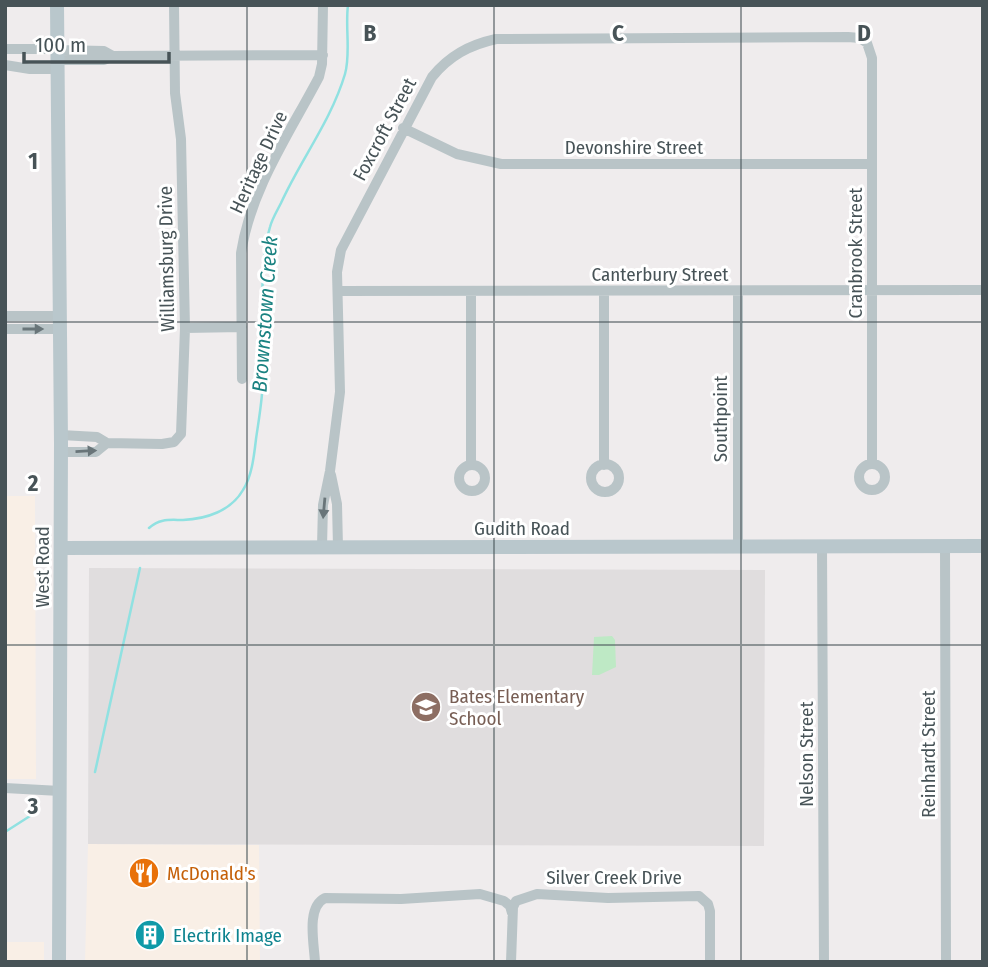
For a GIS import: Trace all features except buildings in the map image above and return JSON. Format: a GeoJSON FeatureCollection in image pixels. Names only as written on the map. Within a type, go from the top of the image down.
{"type":"FeatureCollection","features":[{"type":"Feature","properties":{"kind":"main road","name":"West Road"},"geometry":{"type":"LineString","coordinates":[[57,5],[61,435],[59,962]]}},
{"type":"Feature","properties":{"kind":"main road","name":"Gudith Road"},"geometry":{"type":"LineString","coordinates":[[61,548],[983,546]]}},
{"type":"Feature","properties":{"kind":"street","name":"Williamsburg Drive"},"geometry":{"type":"LineString","coordinates":[[61,435],[97,437],[107,443],[168,444],[179,437],[182,429],[185,328],[181,139],[174,56],[174,5]]}},
{"type":"Feature","properties":{"kind":"street","name":"Heritage Drive"},"geometry":{"type":"LineString","coordinates":[[242,379],[241,253],[249,214],[319,77],[323,55],[323,5]]}},
{"type":"Feature","properties":{"kind":"street","name":"Foxcroft Street"},"geometry":{"type":"LineString","coordinates":[[322,547],[323,505],[340,392],[338,264],[345,240],[403,128],[426,86],[440,68],[460,52],[496,39],[848,37],[860,38],[867,43]]}},
{"type":"Feature","properties":{"kind":"street","name":"Cranbrook Street"},"geometry":{"type":"LineString","coordinates":[[867,43],[872,58],[872,464]]}},
{"type":"Feature","properties":{"kind":"street"},"geometry":{"type":"LineString","coordinates":[[5,49],[57,57],[104,51],[113,55],[323,55]]}},
{"type":"Feature","properties":{"kind":"street"},"geometry":{"type":"LineString","coordinates":[[5,65],[30,69],[57,57]]}},
{"type":"Feature","properties":{"kind":"street","name":"Devonshire Street"},"geometry":{"type":"LineString","coordinates":[[403,128],[457,154],[501,164],[872,164]]}},
{"type":"Feature","properties":{"kind":"street","name":"Canterbury Street"},"geometry":{"type":"LineString","coordinates":[[338,291],[983,290]]}},
{"type":"Feature","properties":{"kind":"street"},"geometry":{"type":"LineString","coordinates":[[471,291],[471,465]]}},
{"type":"Feature","properties":{"kind":"street"},"geometry":{"type":"LineString","coordinates":[[604,291],[604,465]]}},
{"type":"Feature","properties":{"kind":"street","name":"Southpoint"},"geometry":{"type":"LineString","coordinates":[[738,291],[738,546]]}},
{"type":"Feature","properties":{"kind":"street"},"geometry":{"type":"LineString","coordinates":[[5,316],[60,322]]}},
{"type":"Feature","properties":{"kind":"street"},"geometry":{"type":"LineString","coordinates":[[5,329],[60,322]]}},
{"type":"Feature","properties":{"kind":"street"},"geometry":{"type":"LineString","coordinates":[[185,328],[242,327]]}},
{"type":"Feature","properties":{"kind":"street","name":"Williamsburg Drive"},"geometry":{"type":"LineString","coordinates":[[61,452],[96,452],[107,443]]}},
{"type":"Feature","properties":{"kind":"street","name":"Foxcroft Street"},"geometry":{"type":"LineString","coordinates":[[330,471],[337,504],[338,547]]}},
{"type":"Feature","properties":{"kind":"street","name":"Reinhardt Street"},"geometry":{"type":"LineString","coordinates":[[945,545],[946,962]]}},
{"type":"Feature","properties":{"kind":"street","name":"Nelson Street"},"geometry":{"type":"LineString","coordinates":[[822,546],[824,962]]}},
{"type":"Feature","properties":{"kind":"street"},"geometry":{"type":"LineString","coordinates":[[5,788],[60,791]]}},
{"type":"Feature","properties":{"kind":"street"},"geometry":{"type":"LineString","coordinates":[[315,962],[314,911],[318,902],[325,898],[401,899],[480,894],[505,901],[510,906],[511,962]]}},
{"type":"Feature","properties":{"kind":"street","name":"Silver Creek Drive"},"geometry":{"type":"LineString","coordinates":[[512,914],[516,901],[537,894],[608,898],[699,896],[708,904],[710,911],[709,962]]}},
{"type":"Feature","properties":{"kind":"shaded area"},"geometry":{"type":"Polygon","coordinates":[[[5,496],[35,496],[36,779],[5,779],[5,496]]]}},
{"type":"Feature","properties":{"kind":"shaded area","name":"Bates Elementary School"},"geometry":{"type":"Polygon","coordinates":[[[89,568],[765,570],[764,846],[88,844],[89,568]]]}},
{"type":"Feature","properties":{"kind":"shaded area"},"geometry":{"type":"Polygon","coordinates":[[[88,844],[259,845],[260,962],[85,962],[88,844]]]}},
{"type":"Feature","properties":{"kind":"shaded area"},"geometry":{"type":"Polygon","coordinates":[[[5,942],[44,942],[44,962],[5,962],[5,942]]]}},
{"type":"Feature","properties":{"kind":"green space"},"geometry":{"type":"Polygon","coordinates":[[[612,636],[615,640],[616,667],[599,675],[592,675],[594,637],[612,636]]]}},
{"type":"Feature","properties":{"kind":"waterway","name":"Brownstown Creek"},"geometry":{"type":"LineString","coordinates":[[149,528],[161,521],[209,516],[232,503],[249,479],[262,392],[266,244],[273,218],[324,124],[345,74],[348,58],[348,5]]}},
{"type":"Feature","properties":{"kind":"waterway","name":"Brownstown Creek"},"geometry":{"type":"LineString","coordinates":[[95,772],[140,568]]}},
{"type":"Feature","properties":{"kind":"waterway","name":"Brownstown Creek"},"geometry":{"type":"LineString","coordinates":[[5,832],[30,816]]}},
{"type":"Feature","properties":{"kind":"place","name":"Bates Elementary School"},"geometry":{"type":"Point","coordinates":[426,707]}},
{"type":"Feature","properties":{"kind":"place","name":"McDonald's"},"geometry":{"type":"Point","coordinates":[144,873]}},
{"type":"Feature","properties":{"kind":"place","name":"Electrik Image"},"geometry":{"type":"Point","coordinates":[150,935]}}]}
